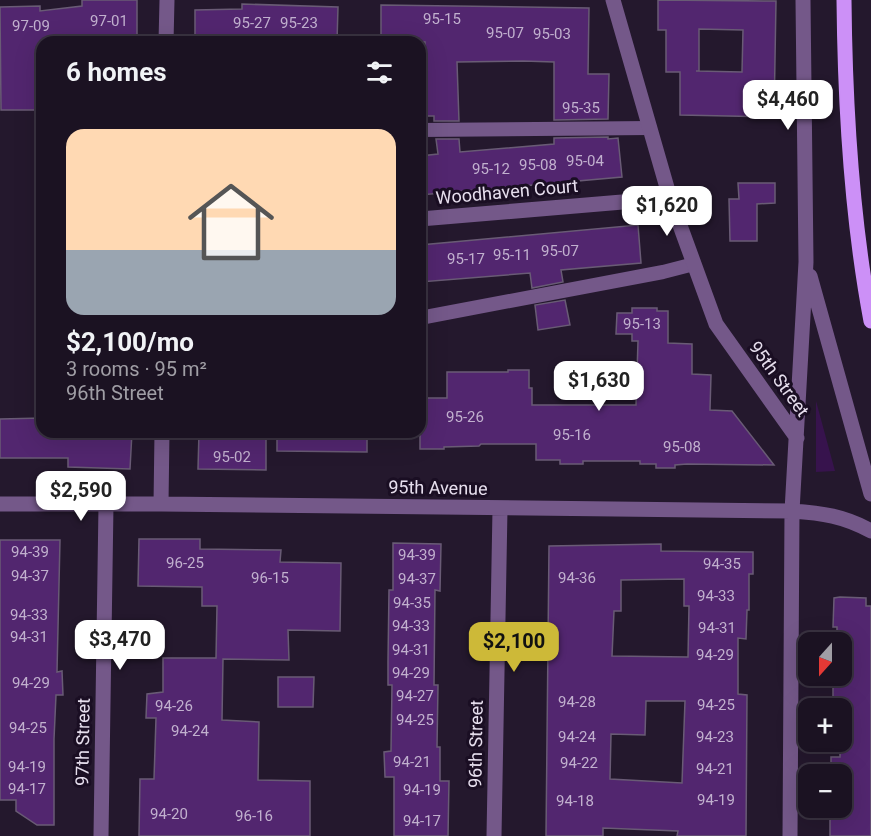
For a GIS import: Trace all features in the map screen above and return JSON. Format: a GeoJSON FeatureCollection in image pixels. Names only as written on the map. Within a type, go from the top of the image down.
{"type":"FeatureCollection","features":[{"type":"Feature","properties":{"kind":"main road"},"geometry":{"type":"LineString","coordinates":[[844,0],[848,127],[853,191],[871,321]]}},
{"type":"Feature","properties":{"kind":"street"},"geometry":{"type":"LineString","coordinates":[[166,36],[167,0]]}},
{"type":"Feature","properties":{"kind":"street","name":"95th Street"},"geometry":{"type":"LineString","coordinates":[[613,0],[670,198],[716,324],[797,438],[792,511],[790,836]]}},
{"type":"Feature","properties":{"kind":"street"},"geometry":{"type":"LineString","coordinates":[[797,438],[806,261],[804,0]]}},
{"type":"Feature","properties":{"kind":"street","name":"Woodhaven Court"},"geometry":{"type":"LineString","coordinates":[[426,218],[670,198]]}},
{"type":"Feature","properties":{"kind":"street"},"geometry":{"type":"LineString","coordinates":[[806,261],[871,494]]}},
{"type":"Feature","properties":{"kind":"street"},"geometry":{"type":"LineString","coordinates":[[161,504],[162,438]]}},
{"type":"Feature","properties":{"kind":"street","name":"95th Avenue"},"geometry":{"type":"LineString","coordinates":[[0,504],[792,511],[828,513],[871,531]]}},
{"type":"Feature","properties":{"kind":"street","name":"97th Street"},"geometry":{"type":"LineString","coordinates":[[101,836],[106,505]]}},
{"type":"Feature","properties":{"kind":"street","name":"96th Street"},"geometry":{"type":"LineString","coordinates":[[495,836],[500,509]]}},
{"type":"Feature","properties":{"kind":"lane"},"geometry":{"type":"LineString","coordinates":[[426,130],[650,128]]}},
{"type":"Feature","properties":{"kind":"lane"},"geometry":{"type":"LineString","coordinates":[[426,317],[663,272],[694,264]]}},
{"type":"Feature","properties":{"kind":"shaded area"},"geometry":{"type":"Polygon","coordinates":[[[816,401],[835,471],[816,472],[816,401]]]}},
{"type":"Feature","properties":{"kind":"building"},"geometry":{"type":"Polygon","coordinates":[[[82,0],[137,0],[137,36],[36,36],[36,110],[1,110],[0,7],[40,6],[40,11],[82,6],[82,0]]]}},
{"type":"Feature","properties":{"kind":"building"},"geometry":{"type":"Polygon","coordinates":[[[658,0],[776,1],[774,117],[680,115],[680,72],[666,72],[666,30],[658,30],[658,0]],[[699,29],[699,71],[696,71],[742,72],[743,30],[699,29]]]}},
{"type":"Feature","properties":{"kind":"building"},"geometry":{"type":"Polygon","coordinates":[[[242,4],[338,7],[337,36],[195,36],[195,10],[242,9],[242,4]]]}},
{"type":"Feature","properties":{"kind":"building"},"geometry":{"type":"Polygon","coordinates":[[[381,5],[589,8],[588,74],[609,74],[608,119],[554,120],[554,62],[523,61],[457,62],[459,121],[434,121],[434,116],[426,116],[426,36],[381,36],[381,5]]]}},
{"type":"Feature","properties":{"kind":"building"},"geometry":{"type":"Polygon","coordinates":[[[554,138],[618,138],[622,177],[426,194],[426,155],[438,154],[436,139],[459,139],[460,152],[554,144],[554,138]]]}},
{"type":"Feature","properties":{"kind":"building"},"geometry":{"type":"Polygon","coordinates":[[[738,183],[775,183],[775,203],[757,204],[757,241],[730,241],[729,199],[739,199],[738,183]]]}},
{"type":"Feature","properties":{"kind":"building"},"geometry":{"type":"Polygon","coordinates":[[[638,225],[641,263],[561,270],[563,282],[532,288],[530,273],[426,282],[426,244],[638,225]]]}},
{"type":"Feature","properties":{"kind":"building"},"geometry":{"type":"Polygon","coordinates":[[[565,300],[570,325],[538,330],[535,305],[565,300]]]}},
{"type":"Feature","properties":{"kind":"building"},"geometry":{"type":"Polygon","coordinates":[[[632,308],[657,308],[657,311],[668,311],[668,343],[692,344],[692,374],[711,375],[710,410],[732,411],[774,465],[687,464],[675,465],[675,468],[656,468],[656,464],[640,464],[640,461],[583,461],[583,464],[560,464],[560,460],[536,460],[536,444],[481,444],[479,446],[444,447],[444,449],[420,449],[420,438],[426,438],[426,398],[447,398],[447,372],[529,370],[532,405],[636,405],[638,341],[632,341],[632,334],[616,334],[617,313],[632,313],[632,308]]]}},
{"type":"Feature","properties":{"kind":"building"},"geometry":{"type":"Polygon","coordinates":[[[36,418],[36,438],[132,438],[130,469],[68,467],[68,458],[0,458],[0,419],[36,418]]]}},
{"type":"Feature","properties":{"kind":"building"},"geometry":{"type":"Polygon","coordinates":[[[199,438],[266,438],[266,470],[198,469],[199,438]]]}},
{"type":"Feature","properties":{"kind":"building"},"geometry":{"type":"Polygon","coordinates":[[[277,438],[367,438],[367,452],[277,451],[277,438]]]}},
{"type":"Feature","properties":{"kind":"building"},"geometry":{"type":"Polygon","coordinates":[[[139,539],[200,539],[200,549],[281,550],[280,562],[341,563],[340,631],[288,630],[289,660],[223,659],[222,720],[259,722],[258,780],[310,781],[310,836],[139,836],[140,779],[154,779],[156,718],[146,718],[147,694],[163,692],[163,658],[216,658],[217,606],[202,606],[202,587],[138,586],[139,539]]]}},
{"type":"Feature","properties":{"kind":"building"},"geometry":{"type":"Polygon","coordinates":[[[0,540],[60,540],[57,672],[62,671],[63,695],[56,695],[54,825],[37,825],[16,811],[16,800],[0,800],[0,540]]]}},
{"type":"Feature","properties":{"kind":"building"},"geometry":{"type":"Polygon","coordinates":[[[393,543],[441,544],[440,591],[435,590],[434,685],[438,685],[437,747],[440,747],[440,781],[449,781],[448,836],[394,836],[394,777],[385,777],[384,752],[391,751],[392,685],[388,685],[388,661],[389,590],[393,590],[393,543]]]}},
{"type":"Feature","properties":{"kind":"building"},"geometry":{"type":"Polygon","coordinates":[[[661,544],[661,551],[753,552],[753,574],[749,574],[746,639],[738,638],[738,694],[747,695],[746,836],[677,836],[678,831],[603,828],[603,836],[546,836],[549,546],[661,544]],[[684,579],[621,580],[621,611],[614,611],[612,656],[688,657],[689,606],[684,606],[684,579]],[[646,701],[645,735],[611,734],[610,779],[682,783],[685,701],[646,701]]]}},
{"type":"Feature","properties":{"kind":"building"},"geometry":{"type":"Polygon","coordinates":[[[834,598],[866,598],[866,606],[871,606],[871,836],[830,836],[830,818],[852,818],[852,764],[831,764],[831,757],[840,757],[840,752],[852,752],[852,698],[833,698],[833,686],[852,686],[852,632],[837,632],[837,627],[833,627],[834,598]]]}},
{"type":"Feature","properties":{"kind":"building"},"geometry":{"type":"Polygon","coordinates":[[[278,677],[314,677],[313,707],[278,707],[278,677]]]}}]}
